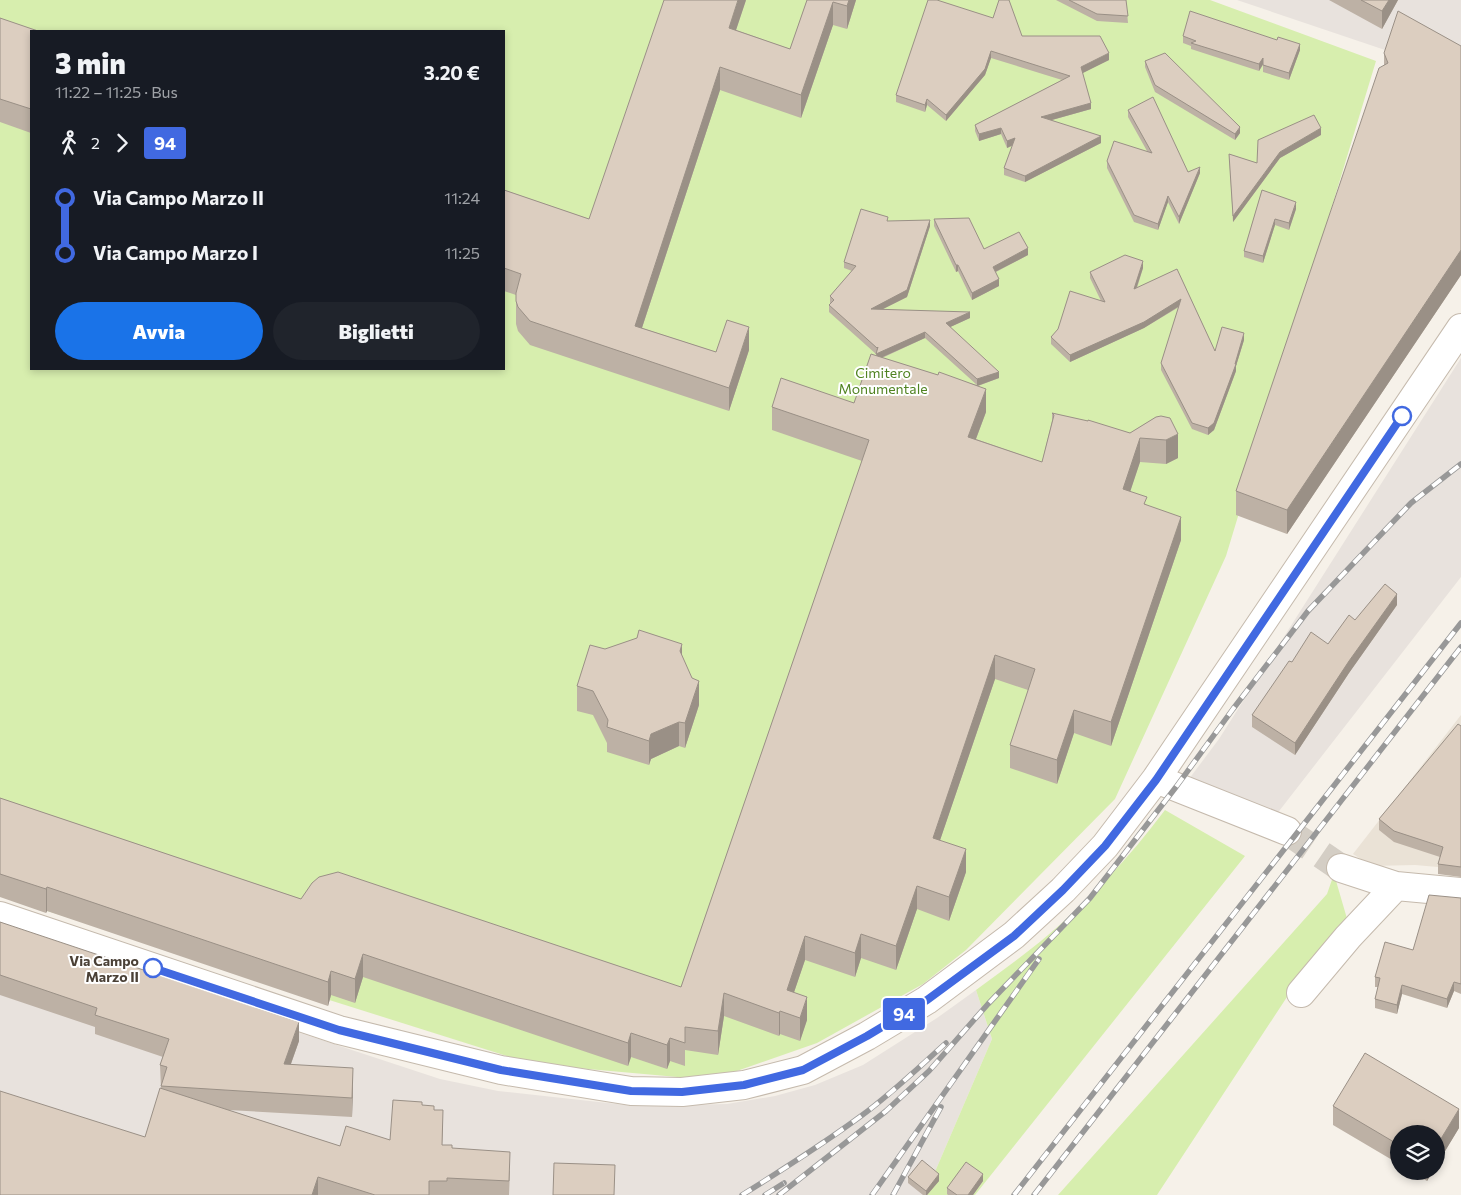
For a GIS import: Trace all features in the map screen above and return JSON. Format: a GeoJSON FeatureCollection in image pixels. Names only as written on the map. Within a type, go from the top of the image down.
{"type":"FeatureCollection","features":[{"type":"Feature","properties":{"kind":"street"},"geometry":{"type":"LineString","coordinates":[[0,916],[339,1030],[501,1070],[631,1091],[682,1092],[744,1085],[803,1070],[867,1036],[927,1000],[1006,941],[1063,890],[1105,846],[1156,780],[1461,328]]}},
{"type":"Feature","properties":{"kind":"street"},"geometry":{"type":"LineString","coordinates":[[1156,780],[1287,831]]}},
{"type":"Feature","properties":{"kind":"street"},"geometry":{"type":"LineString","coordinates":[[1341,868],[1396,886],[1461,892]]}},
{"type":"Feature","properties":{"kind":"street"},"geometry":{"type":"LineString","coordinates":[[1301,993],[1348,937],[1396,886]]}},
{"type":"Feature","properties":{"kind":"shaded area"},"geometry":{"type":"Polygon","coordinates":[[[1237,0],[1461,0],[1461,66],[1388,51],[1237,0]]]}},
{"type":"Feature","properties":{"kind":"shaded area"},"geometry":{"type":"Polygon","coordinates":[[[1461,358],[1461,577],[1269,824],[1189,779],[1219,739],[1461,358]]]}},
{"type":"Feature","properties":{"kind":"shaded area"},"geometry":{"type":"Polygon","coordinates":[[[1461,715],[1461,871],[1415,865],[1372,866],[1353,854],[1461,715]]]}},
{"type":"Feature","properties":{"kind":"shaded area"},"geometry":{"type":"Polygon","coordinates":[[[0,934],[440,1079],[498,1091],[635,1106],[727,1104],[775,1096],[815,1085],[863,1065],[937,1018],[976,990],[992,1039],[925,1195],[0,1195],[0,934]]]}},
{"type":"Feature","properties":{"kind":"green space","name":"Cimitero Monumentale"},"geometry":{"type":"Polygon","coordinates":[[[0,0],[1210,0],[1376,61],[1226,556],[1115,799],[966,950],[923,984],[817,1043],[711,1080],[532,1064],[0,896],[0,0]]]}},
{"type":"Feature","properties":{"kind":"green space"},"geometry":{"type":"Polygon","coordinates":[[[1165,810],[1245,856],[975,1195],[925,1195],[992,1039],[976,990],[1033,947],[1091,896],[1122,863],[1165,810]]]}},
{"type":"Feature","properties":{"kind":"green space"},"geometry":{"type":"Polygon","coordinates":[[[1334,874],[1348,922],[1287,997],[1157,1195],[1058,1195],[1327,894],[1334,874]]]}},
{"type":"Feature","properties":{"kind":"building"},"geometry":{"type":"Polygon","coordinates":[[[664,0],[738,0],[729,28],[790,49],[807,0],[849,0],[847,6],[833,2],[801,95],[720,67],[635,326],[716,352],[727,320],[749,327],[729,388],[530,321],[518,307],[516,293],[521,274],[505,268],[505,190],[589,219],[664,0]]]}},
{"type":"Feature","properties":{"kind":"building"},"geometry":{"type":"Polygon","coordinates":[[[928,0],[937,0],[993,18],[999,0],[1009,0],[1022,36],[1100,36],[1109,53],[1081,67],[1091,103],[1041,117],[1101,136],[1025,176],[1004,168],[1015,138],[1007,141],[1001,128],[979,134],[975,125],[1070,76],[991,51],[985,69],[946,115],[927,99],[925,105],[896,95],[928,0]]]}},
{"type":"Feature","properties":{"kind":"building"},"geometry":{"type":"Polygon","coordinates":[[[1069,0],[1126,0],[1128,16],[1097,14],[1069,0]]]}},
{"type":"Feature","properties":{"kind":"building"},"geometry":{"type":"Polygon","coordinates":[[[1361,0],[1389,0],[1382,11],[1361,0]]]}},
{"type":"Feature","properties":{"kind":"building"},"geometry":{"type":"Polygon","coordinates":[[[1190,11],[1277,40],[1278,37],[1300,44],[1289,73],[1263,65],[1263,58],[1259,64],[1191,43],[1196,41],[1183,36],[1190,11]]]}},
{"type":"Feature","properties":{"kind":"building"},"geometry":{"type":"Polygon","coordinates":[[[1398,11],[1461,46],[1461,250],[1287,510],[1236,491],[1379,68],[1388,63],[1384,53],[1398,11]]]}},
{"type":"Feature","properties":{"kind":"building"},"geometry":{"type":"Polygon","coordinates":[[[0,18],[35,30],[30,30],[30,109],[0,99],[0,18]]]}},
{"type":"Feature","properties":{"kind":"building"},"geometry":{"type":"Polygon","coordinates":[[[1165,53],[1240,127],[1235,134],[1155,85],[1145,61],[1165,53]]]}},
{"type":"Feature","properties":{"kind":"building"},"geometry":{"type":"Polygon","coordinates":[[[1153,97],[1188,172],[1200,167],[1179,217],[1168,196],[1158,224],[1134,215],[1107,161],[1114,141],[1152,153],[1128,110],[1153,97]]]}},
{"type":"Feature","properties":{"kind":"building"},"geometry":{"type":"Polygon","coordinates":[[[1314,115],[1321,128],[1280,152],[1233,216],[1229,154],[1257,163],[1258,140],[1314,115]]]}},
{"type":"Feature","properties":{"kind":"building"},"geometry":{"type":"Polygon","coordinates":[[[1262,190],[1296,202],[1289,223],[1275,219],[1263,256],[1244,251],[1262,190]]]}},
{"type":"Feature","properties":{"kind":"building"},"geometry":{"type":"Polygon","coordinates":[[[861,209],[888,217],[887,221],[930,220],[907,290],[871,309],[970,312],[946,323],[999,372],[977,379],[925,332],[876,354],[878,347],[829,305],[834,300],[830,296],[856,266],[844,262],[861,209]]]}},
{"type":"Feature","properties":{"kind":"building"},"geometry":{"type":"Polygon","coordinates":[[[969,218],[984,249],[1019,232],[1028,248],[993,267],[999,279],[972,293],[934,219],[969,218]]]}},
{"type":"Feature","properties":{"kind":"building"},"geometry":{"type":"Polygon","coordinates":[[[1125,255],[1143,261],[1134,289],[1177,269],[1215,351],[1222,327],[1244,333],[1236,364],[1214,423],[1208,428],[1192,423],[1161,363],[1181,299],[1144,322],[1070,355],[1051,337],[1058,329],[1070,291],[1105,302],[1090,272],[1125,255]]]}},
{"type":"Feature","properties":{"kind":"building"},"geometry":{"type":"Polygon","coordinates":[[[871,354],[938,375],[939,372],[986,389],[968,437],[1042,462],[1054,415],[1052,413],[1088,420],[1130,433],[1156,417],[1170,418],[1178,434],[1166,440],[1140,438],[1123,489],[1147,497],[1144,504],[1181,517],[1111,722],[1074,710],[1057,760],[1010,745],[1035,669],[995,655],[933,838],[966,849],[949,897],[917,886],[896,946],[861,934],[855,953],[805,936],[787,990],[807,997],[800,1018],[780,1011],[779,1013],[724,993],[718,1031],[685,1027],[685,1043],[670,1038],[667,1045],[631,1033],[628,1043],[363,954],[355,979],[331,971],[328,982],[47,887],[46,889],[0,874],[0,798],[301,899],[312,883],[319,877],[338,872],[681,987],[869,440],[772,407],[781,378],[854,403],[871,354]]]}},
{"type":"Feature","properties":{"kind":"building"},"geometry":{"type":"Polygon","coordinates":[[[1385,584],[1397,594],[1349,661],[1295,743],[1252,715],[1289,661],[1292,662],[1311,632],[1328,644],[1349,615],[1355,620],[1385,584]]]}},
{"type":"Feature","properties":{"kind":"building"},"geometry":{"type":"Polygon","coordinates":[[[639,630],[682,644],[680,651],[692,678],[699,681],[685,723],[679,722],[651,734],[649,741],[607,727],[608,720],[593,691],[577,686],[590,645],[605,649],[637,638],[639,630]]]}},
{"type":"Feature","properties":{"kind":"building"},"geometry":{"type":"Polygon","coordinates":[[[1458,724],[1461,726],[1461,867],[1438,864],[1443,847],[1394,831],[1379,819],[1458,724]]]}},
{"type":"Feature","properties":{"kind":"building"},"geometry":{"type":"Polygon","coordinates":[[[1429,895],[1461,898],[1461,984],[1454,982],[1447,999],[1402,985],[1397,1005],[1375,999],[1380,978],[1375,977],[1385,942],[1413,950],[1429,895]]]}},
{"type":"Feature","properties":{"kind":"building"},"geometry":{"type":"Polygon","coordinates":[[[0,922],[299,1022],[284,1064],[353,1068],[352,1098],[161,1086],[167,1067],[160,1065],[169,1039],[95,1015],[97,1008],[0,975],[0,922]]]}},
{"type":"Feature","properties":{"kind":"building"},"geometry":{"type":"Polygon","coordinates":[[[1365,1053],[1459,1109],[1445,1132],[1445,1125],[1390,1125],[1390,1140],[1333,1106],[1365,1053]]]}},
{"type":"Feature","properties":{"kind":"building"},"geometry":{"type":"Polygon","coordinates":[[[160,1088],[340,1146],[346,1126],[390,1140],[393,1100],[422,1102],[422,1105],[434,1106],[434,1110],[443,1110],[442,1145],[452,1145],[452,1148],[510,1152],[509,1181],[447,1178],[447,1181],[429,1181],[429,1195],[375,1195],[318,1177],[312,1195],[0,1195],[0,1091],[145,1137],[160,1088]]]}},
{"type":"Feature","properties":{"kind":"building"},"geometry":{"type":"Polygon","coordinates":[[[922,1160],[939,1174],[926,1191],[908,1177],[922,1160]]]}},
{"type":"Feature","properties":{"kind":"building"},"geometry":{"type":"Polygon","coordinates":[[[966,1162],[983,1174],[968,1195],[957,1195],[947,1188],[966,1162]]]}},
{"type":"Feature","properties":{"kind":"building"},"geometry":{"type":"Polygon","coordinates":[[[554,1163],[615,1165],[614,1195],[553,1195],[554,1163]]]}},
{"type":"Feature","properties":{"kind":"tunnel"},"geometry":{"type":"LineString","coordinates":[[1287,831],[1341,868]]}},
{"type":"Feature","properties":{"kind":"railway"},"geometry":{"type":"LineString","coordinates":[[779,1195],[886,1111],[929,1071],[988,1004],[1090,898],[1308,611],[1411,503],[1461,464]]}},
{"type":"Feature","properties":{"kind":"railway"},"geometry":{"type":"LineString","coordinates":[[1014,1195],[1461,623]]}},
{"type":"Feature","properties":{"kind":"railway"},"geometry":{"type":"LineString","coordinates":[[1034,1195],[1461,647]]}},
{"type":"Feature","properties":{"kind":"railway"},"geometry":{"type":"LineString","coordinates":[[872,1195],[1039,959]]}},
{"type":"Feature","properties":{"kind":"railway"},"geometry":{"type":"LineString","coordinates":[[742,1195],[861,1116],[894,1090],[946,1043]]}},
{"type":"Feature","properties":{"kind":"railway"},"geometry":{"type":"LineString","coordinates":[[893,1195],[941,1107]]}},
{"type":"Feature","properties":{"kind":"railway"},"geometry":{"type":"LineString","coordinates":[[765,1195],[784,1183]]}},
{"type":"Feature","properties":{"kind":"bus line","name":"94"},"geometry":{"type":"LineString","coordinates":[[153,968],[339,1030],[501,1070],[631,1091],[682,1092],[744,1085],[803,1070],[867,1036],[927,1000],[1014,936],[1063,890],[1105,846],[1156,780],[1402,416]]}},
{"type":"Feature","properties":{"kind":"place","name":"Via Campo Marzo II"},"geometry":{"type":"Point","coordinates":[153,968]}}]}
